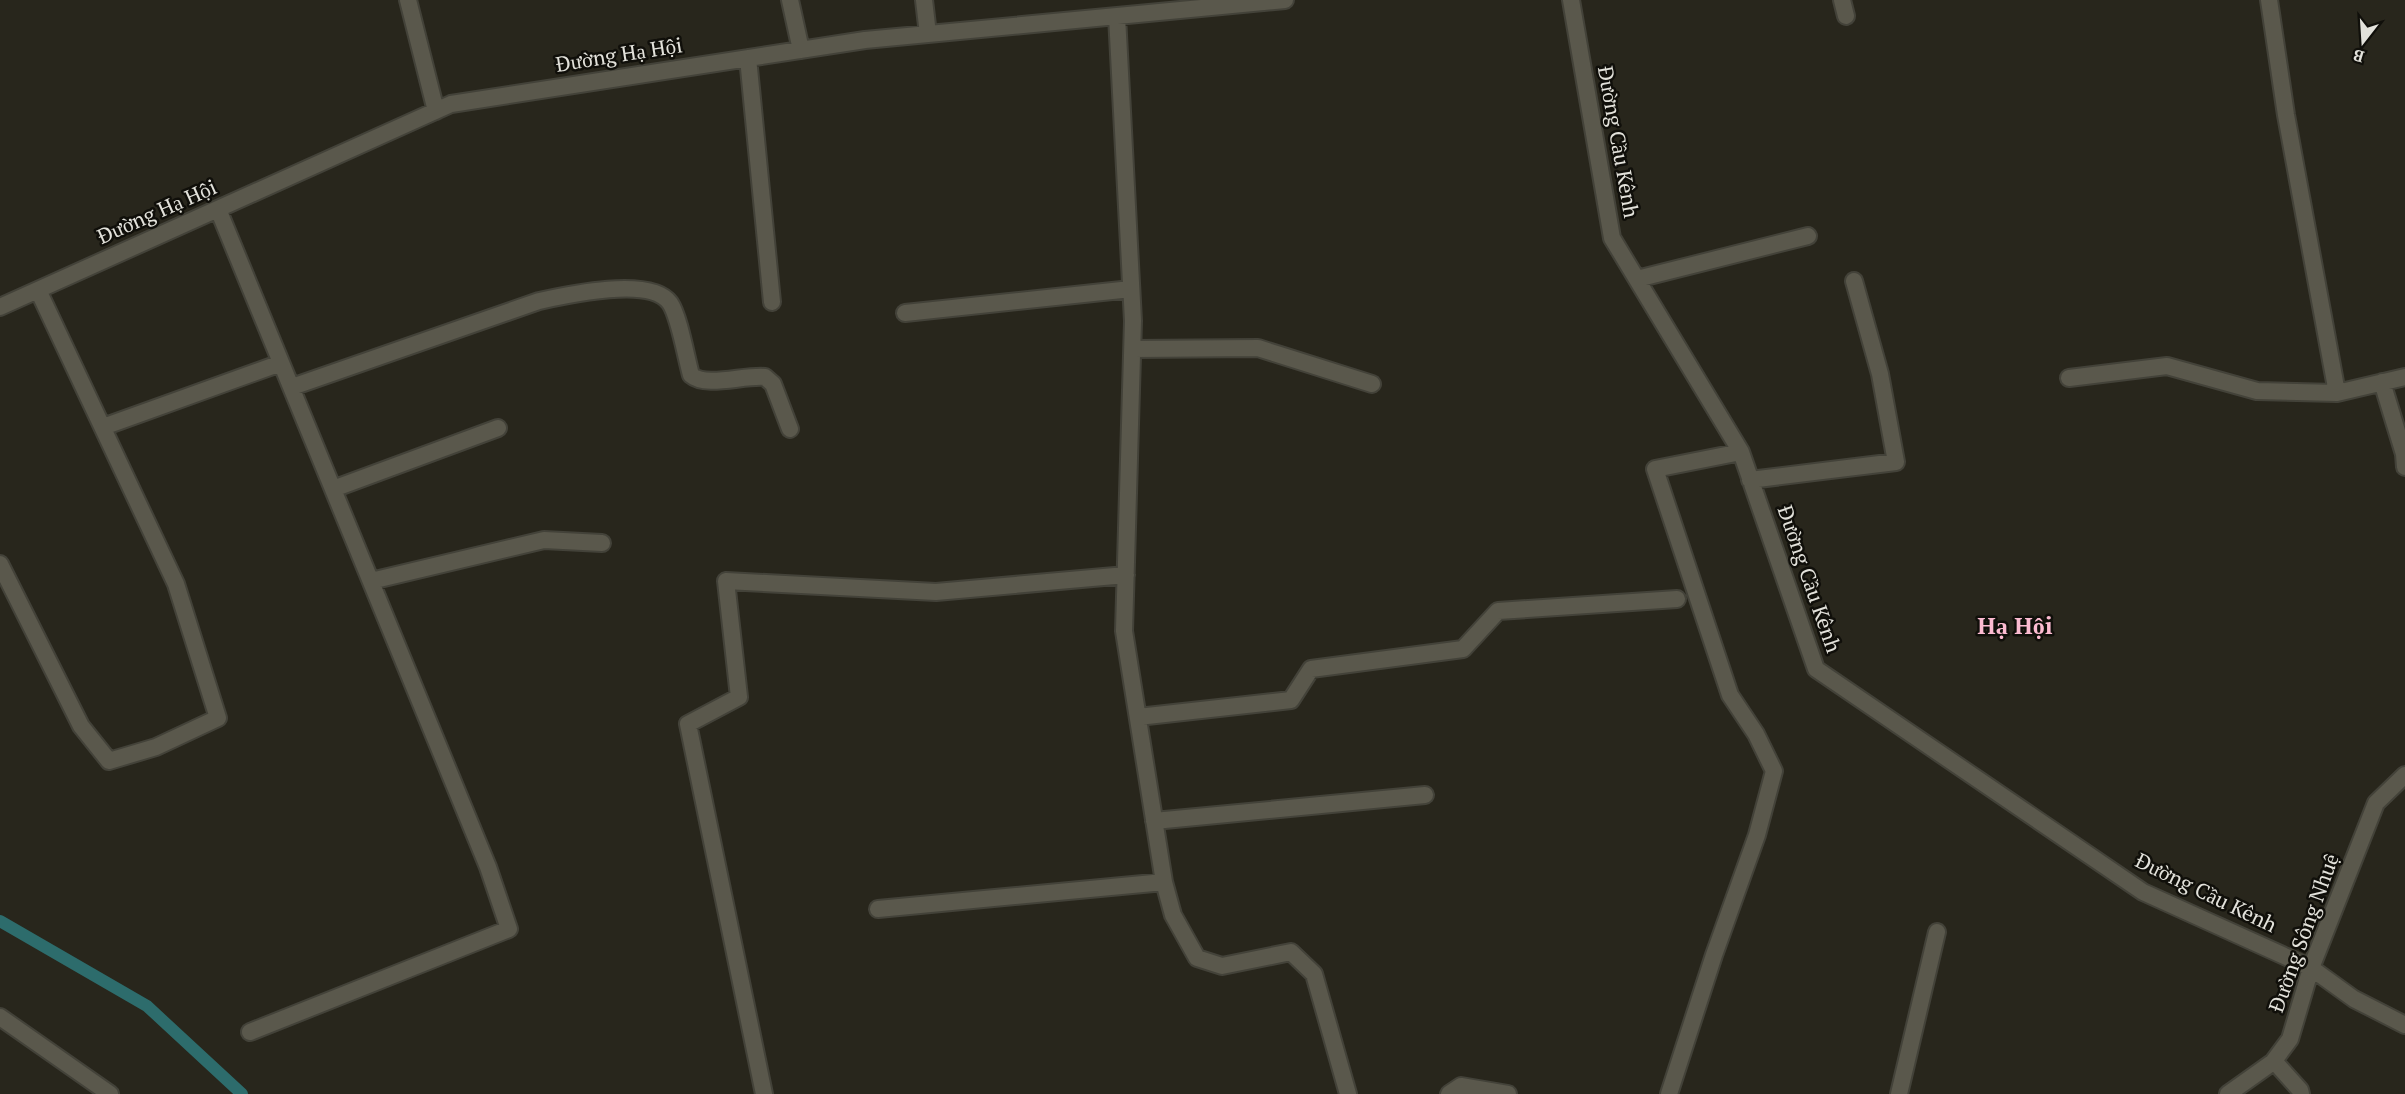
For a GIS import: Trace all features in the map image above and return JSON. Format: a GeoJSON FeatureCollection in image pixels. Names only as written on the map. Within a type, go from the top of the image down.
{"type":"FeatureCollection","features":[{"type":"Feature","properties":{"kind":"street"},"geometry":{"type":"LineString","coordinates":[[408,0],[436,111]]}},
{"type":"Feature","properties":{"kind":"street"},"geometry":{"type":"LineString","coordinates":[[790,0],[801,50]]}},
{"type":"Feature","properties":{"kind":"street"},"geometry":{"type":"LineString","coordinates":[[924,0],[928,34]]}},
{"type":"Feature","properties":{"kind":"street","name":"Đường Hạ Hội"},"geometry":{"type":"LineString","coordinates":[[0,307],[451,104],[865,40],[1117,16],[1148,7],[1285,0]]}},
{"type":"Feature","properties":{"kind":"street","name":"Đường Cầu Kênh"},"geometry":{"type":"LineString","coordinates":[[1571,0],[1612,238],[1741,452],[1816,669],[2142,891],[2311,968],[2354,999],[2405,1025]]}},
{"type":"Feature","properties":{"kind":"street"},"geometry":{"type":"LineString","coordinates":[[2269,0],[2286,115],[2337,393]]}},
{"type":"Feature","properties":{"kind":"street"},"geometry":{"type":"LineString","coordinates":[[1117,16],[1133,349],[1125,630],[1164,882],[1173,915],[1197,958],[1222,966],[1291,952],[1314,974],[1348,1094]]}},
{"type":"Feature","properties":{"kind":"street"},"geometry":{"type":"LineString","coordinates":[[748,58],[772,302]]}},
{"type":"Feature","properties":{"kind":"street"},"geometry":{"type":"LineString","coordinates":[[218,209],[488,867],[509,929],[250,1032]]}},
{"type":"Feature","properties":{"kind":"street"},"geometry":{"type":"LineString","coordinates":[[1637,279],[1808,236]]}},
{"type":"Feature","properties":{"kind":"street"},"geometry":{"type":"LineString","coordinates":[[1750,480],[1896,462],[1880,374],[1854,281]]}},
{"type":"Feature","properties":{"kind":"street"},"geometry":{"type":"LineString","coordinates":[[292,387],[538,301],[572,293],[615,288],[649,291],[664,297],[672,307],[691,375],[699,381],[765,377],[773,384],[790,429]]}},
{"type":"Feature","properties":{"kind":"street"},"geometry":{"type":"LineString","coordinates":[[904,313],[1131,289]]}},
{"type":"Feature","properties":{"kind":"street"},"geometry":{"type":"LineString","coordinates":[[0,564],[81,726],[109,761],[156,747],[218,718],[176,584],[38,290]]}},
{"type":"Feature","properties":{"kind":"street"},"geometry":{"type":"LineString","coordinates":[[1133,349],[1258,348],[1372,384]]}},
{"type":"Feature","properties":{"kind":"street"},"geometry":{"type":"LineString","coordinates":[[103,428],[281,363]]}},
{"type":"Feature","properties":{"kind":"street"},"geometry":{"type":"LineString","coordinates":[[2069,378],[2167,366],[2257,391],[2337,393],[2405,377]]}},
{"type":"Feature","properties":{"kind":"street"},"geometry":{"type":"LineString","coordinates":[[2382,382],[2404,454],[2405,467]]}},
{"type":"Feature","properties":{"kind":"street"},"geometry":{"type":"LineString","coordinates":[[333,489],[498,428]]}},
{"type":"Feature","properties":{"kind":"street"},"geometry":{"type":"LineString","coordinates":[[1668,1094],[1757,835],[1774,771],[1756,734],[1730,695],[1655,469],[1741,452]]}},
{"type":"Feature","properties":{"kind":"street"},"geometry":{"type":"LineString","coordinates":[[371,581],[544,540],[602,543]]}},
{"type":"Feature","properties":{"kind":"street"},"geometry":{"type":"LineString","coordinates":[[764,1094],[688,723],[739,697],[726,581],[936,592],[1126,575]]}},
{"type":"Feature","properties":{"kind":"street"},"geometry":{"type":"LineString","coordinates":[[1138,717],[1291,700],[1311,669],[1463,650],[1498,611],[1677,599]]}},
{"type":"Feature","properties":{"kind":"street","name":"Đường Sông Nhuệ"},"geometry":{"type":"LineString","coordinates":[[2228,1094],[2274,1061],[2290,1039],[2311,968],[2376,803],[2405,775]]}},
{"type":"Feature","properties":{"kind":"street"},"geometry":{"type":"LineString","coordinates":[[1154,821],[1425,795]]}},
{"type":"Feature","properties":{"kind":"street"},"geometry":{"type":"LineString","coordinates":[[878,909],[1164,882]]}},
{"type":"Feature","properties":{"kind":"street"},"geometry":{"type":"LineString","coordinates":[[1899,1094],[1936,932]]}},
{"type":"Feature","properties":{"kind":"street"},"geometry":{"type":"LineString","coordinates":[[0,1017],[111,1094]]}},
{"type":"Feature","properties":{"kind":"street"},"geometry":{"type":"LineString","coordinates":[[2274,1061],[2301,1094]]}},
{"type":"Feature","properties":{"kind":"street"},"geometry":{"type":"LineString","coordinates":[[1449,1094],[1461,1086],[1508,1094]]}},
{"type":"Feature","properties":{"kind":"waterway"},"geometry":{"type":"LineString","coordinates":[[0,921],[147,1006],[242,1094]]}},
{"type":"Feature","properties":{"kind":"district","name":"Hạ Hội"},"geometry":{"type":"Point","coordinates":[2015,626]}}]}
